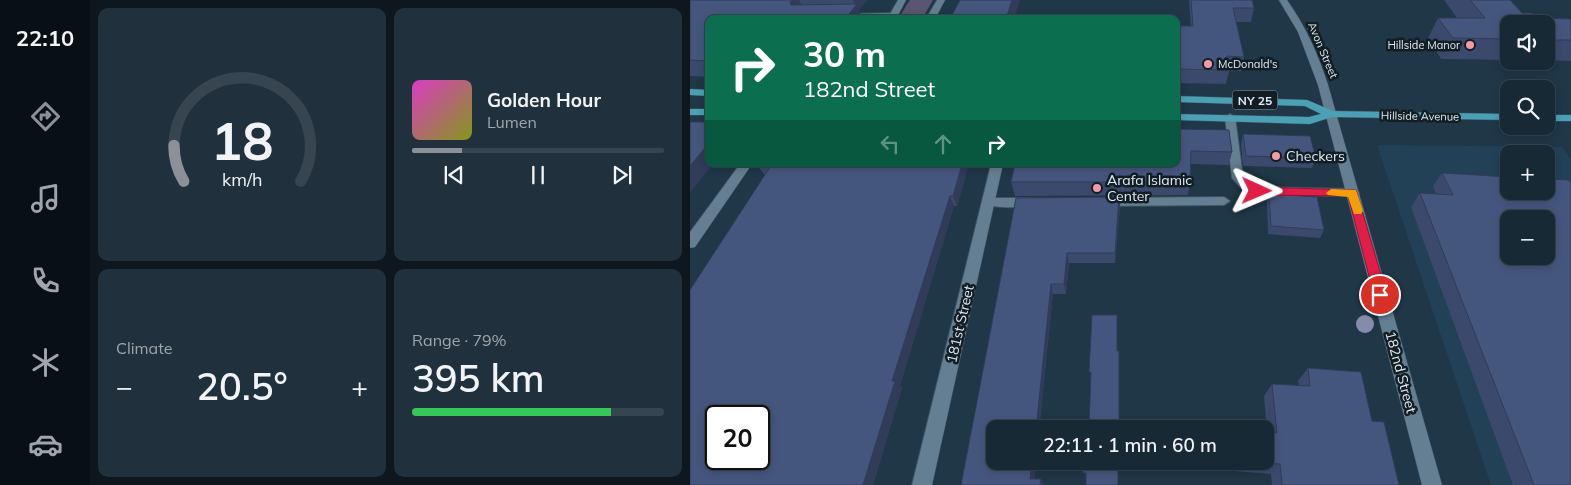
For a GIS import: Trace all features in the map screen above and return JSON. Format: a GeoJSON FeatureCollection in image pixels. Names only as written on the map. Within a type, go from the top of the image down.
{"type":"FeatureCollection","features":[{"type":"Feature","properties":{"kind":"main road"},"geometry":{"type":"LineString","coordinates":[[690,92],[705,93]]}},
{"type":"Feature","properties":{"kind":"main road","name":"Hillside Avenue"},"geometry":{"type":"LineString","coordinates":[[1180,99],[1307,103],[1332,114]]}},
{"type":"Feature","properties":{"kind":"main road"},"geometry":{"type":"LineString","coordinates":[[690,112],[705,112]]}},
{"type":"Feature","properties":{"kind":"main road","name":"Hillside Avenue"},"geometry":{"type":"LineString","coordinates":[[1180,117],[1230,117],[1310,121],[1332,114],[1500,117]]}},
{"type":"Feature","properties":{"kind":"main road"},"geometry":{"type":"LineString","coordinates":[[1555,118],[1570,119]]}},
{"type":"Feature","properties":{"kind":"street"},"geometry":{"type":"LineString","coordinates":[[893,15],[902,0]]}},
{"type":"Feature","properties":{"kind":"street"},"geometry":{"type":"LineString","coordinates":[[932,15],[941,0]]}},
{"type":"Feature","properties":{"kind":"street","name":"Avon Street"},"geometry":{"type":"LineString","coordinates":[[1283,0],[1293,13],[1315,59],[1326,88],[1332,114]]}},
{"type":"Feature","properties":{"kind":"street","name":"182nd Street"},"geometry":{"type":"LineString","coordinates":[[1332,114],[1432,485]]}},
{"type":"Feature","properties":{"kind":"street"},"geometry":{"type":"LineString","coordinates":[[690,243],[744,167]]}},
{"type":"Feature","properties":{"kind":"street","name":"181st Street"},"geometry":{"type":"LineString","coordinates":[[922,485],[996,167]]}},
{"type":"Feature","properties":{"kind":"lane"},"geometry":{"type":"LineString","coordinates":[[1230,117],[1238,178],[1245,185],[1257,191],[1352,193]]}},
{"type":"Feature","properties":{"kind":"lane"},"geometry":{"type":"LineString","coordinates":[[1088,202],[1224,201]]}},
{"type":"Feature","properties":{"kind":"lane"},"geometry":{"type":"LineString","coordinates":[[988,202],[1049,202]]}},
{"type":"Feature","properties":{"kind":"shaded area"},"geometry":{"type":"Polygon","coordinates":[[[910,0],[933,0],[924,15],[901,15],[910,0]]]}},
{"type":"Feature","properties":{"kind":"shaded area"},"geometry":{"type":"Polygon","coordinates":[[[1377,145],[1500,146],[1500,200],[1555,200],[1555,147],[1562,147],[1571,159],[1571,485],[1491,485],[1377,145]]]}},
{"type":"Feature","properties":{"kind":"building"},"geometry":{"type":"Polygon","coordinates":[[[690,0],[793,0],[790,2],[791,5],[857,4],[848,15],[705,15],[705,61],[690,60],[690,0]]]}},
{"type":"Feature","properties":{"kind":"building"},"geometry":{"type":"Polygon","coordinates":[[[960,0],[1012,0],[1007,15],[952,15],[960,0]]]}},
{"type":"Feature","properties":{"kind":"building"},"geometry":{"type":"Polygon","coordinates":[[[1191,0],[1252,0],[1254,8],[1233,8],[1244,57],[1227,56],[1229,70],[1180,69],[1180,26],[1193,26],[1191,0]]]}},
{"type":"Feature","properties":{"kind":"building"},"geometry":{"type":"Polygon","coordinates":[[[1470,0],[1510,0],[1522,13],[1532,13],[1534,15],[1500,15],[1500,39],[1453,38],[1438,18],[1485,18],[1470,0]]]}},
{"type":"Feature","properties":{"kind":"building"},"geometry":{"type":"Polygon","coordinates":[[[1555,19],[1571,19],[1571,40],[1555,40],[1555,19]]]}},
{"type":"Feature","properties":{"kind":"building"},"geometry":{"type":"Polygon","coordinates":[[[690,122],[705,122],[705,148],[690,166],[690,122]]]}},
{"type":"Feature","properties":{"kind":"building"},"geometry":{"type":"Polygon","coordinates":[[[1180,129],[1229,130],[1232,152],[1191,151],[1190,182],[1011,182],[1014,167],[1180,167],[1180,129]]]}},
{"type":"Feature","properties":{"kind":"building"},"geometry":{"type":"Polygon","coordinates":[[[1243,134],[1310,136],[1316,158],[1246,156],[1243,134]]]}},
{"type":"Feature","properties":{"kind":"building"},"geometry":{"type":"Polygon","coordinates":[[[770,167],[961,167],[953,196],[950,196],[892,381],[895,381],[863,485],[690,485],[690,290],[770,167]]]}},
{"type":"Feature","properties":{"kind":"building"},"geometry":{"type":"Polygon","coordinates":[[[1442,173],[1500,176],[1500,200],[1555,200],[1555,179],[1569,180],[1571,183],[1571,485],[1534,485],[1420,193],[1453,195],[1442,173]]]}},
{"type":"Feature","properties":{"kind":"building"},"geometry":{"type":"Polygon","coordinates":[[[1269,194],[1317,197],[1324,230],[1271,226],[1269,194]]]}},
{"type":"Feature","properties":{"kind":"building"},"geometry":{"type":"Polygon","coordinates":[[[1119,197],[1115,253],[1067,253],[1064,284],[1051,284],[1037,420],[986,420],[986,470],[1031,470],[1030,479],[1041,479],[1040,485],[961,485],[1016,198],[1119,197]]]}},
{"type":"Feature","properties":{"kind":"building"},"geometry":{"type":"Polygon","coordinates":[[[1092,315],[1117,315],[1119,420],[1089,420],[1091,372],[1089,372],[1092,315]]]}},
{"type":"Feature","properties":{"kind":"building"},"geometry":{"type":"Polygon","coordinates":[[[1308,368],[1361,372],[1372,421],[1384,422],[1399,485],[1282,485],[1280,464],[1274,464],[1274,433],[1277,433],[1272,384],[1310,386],[1308,368]]]}},
{"type":"Feature","properties":{"kind":"building"},"geometry":{"type":"Polygon","coordinates":[[[1083,470],[1118,470],[1118,485],[1086,485],[1086,473],[1083,473],[1083,470]]]}},
{"type":"Feature","properties":{"kind":"slow traffic"},"geometry":{"type":"LineString","coordinates":[[1331,193],[1352,193],[1358,211]]}},
{"type":"Feature","properties":{"kind":"place","name":"Hillside Manor"},"geometry":{"type":"Point","coordinates":[1470,45]}},
{"type":"Feature","properties":{"kind":"place","name":"McDonald's"},"geometry":{"type":"Point","coordinates":[1208,64]}},
{"type":"Feature","properties":{"kind":"place","name":"Checkers"},"geometry":{"type":"Point","coordinates":[1276,156]}},
{"type":"Feature","properties":{"kind":"place","name":"Arafa Islamic Center"},"geometry":{"type":"Point","coordinates":[1097,188]}},
{"type":"Feature","properties":{"kind":"route"},"geometry":{"type":"LineString","coordinates":[[1257,191],[1352,193],[1380,295]]}}]}
